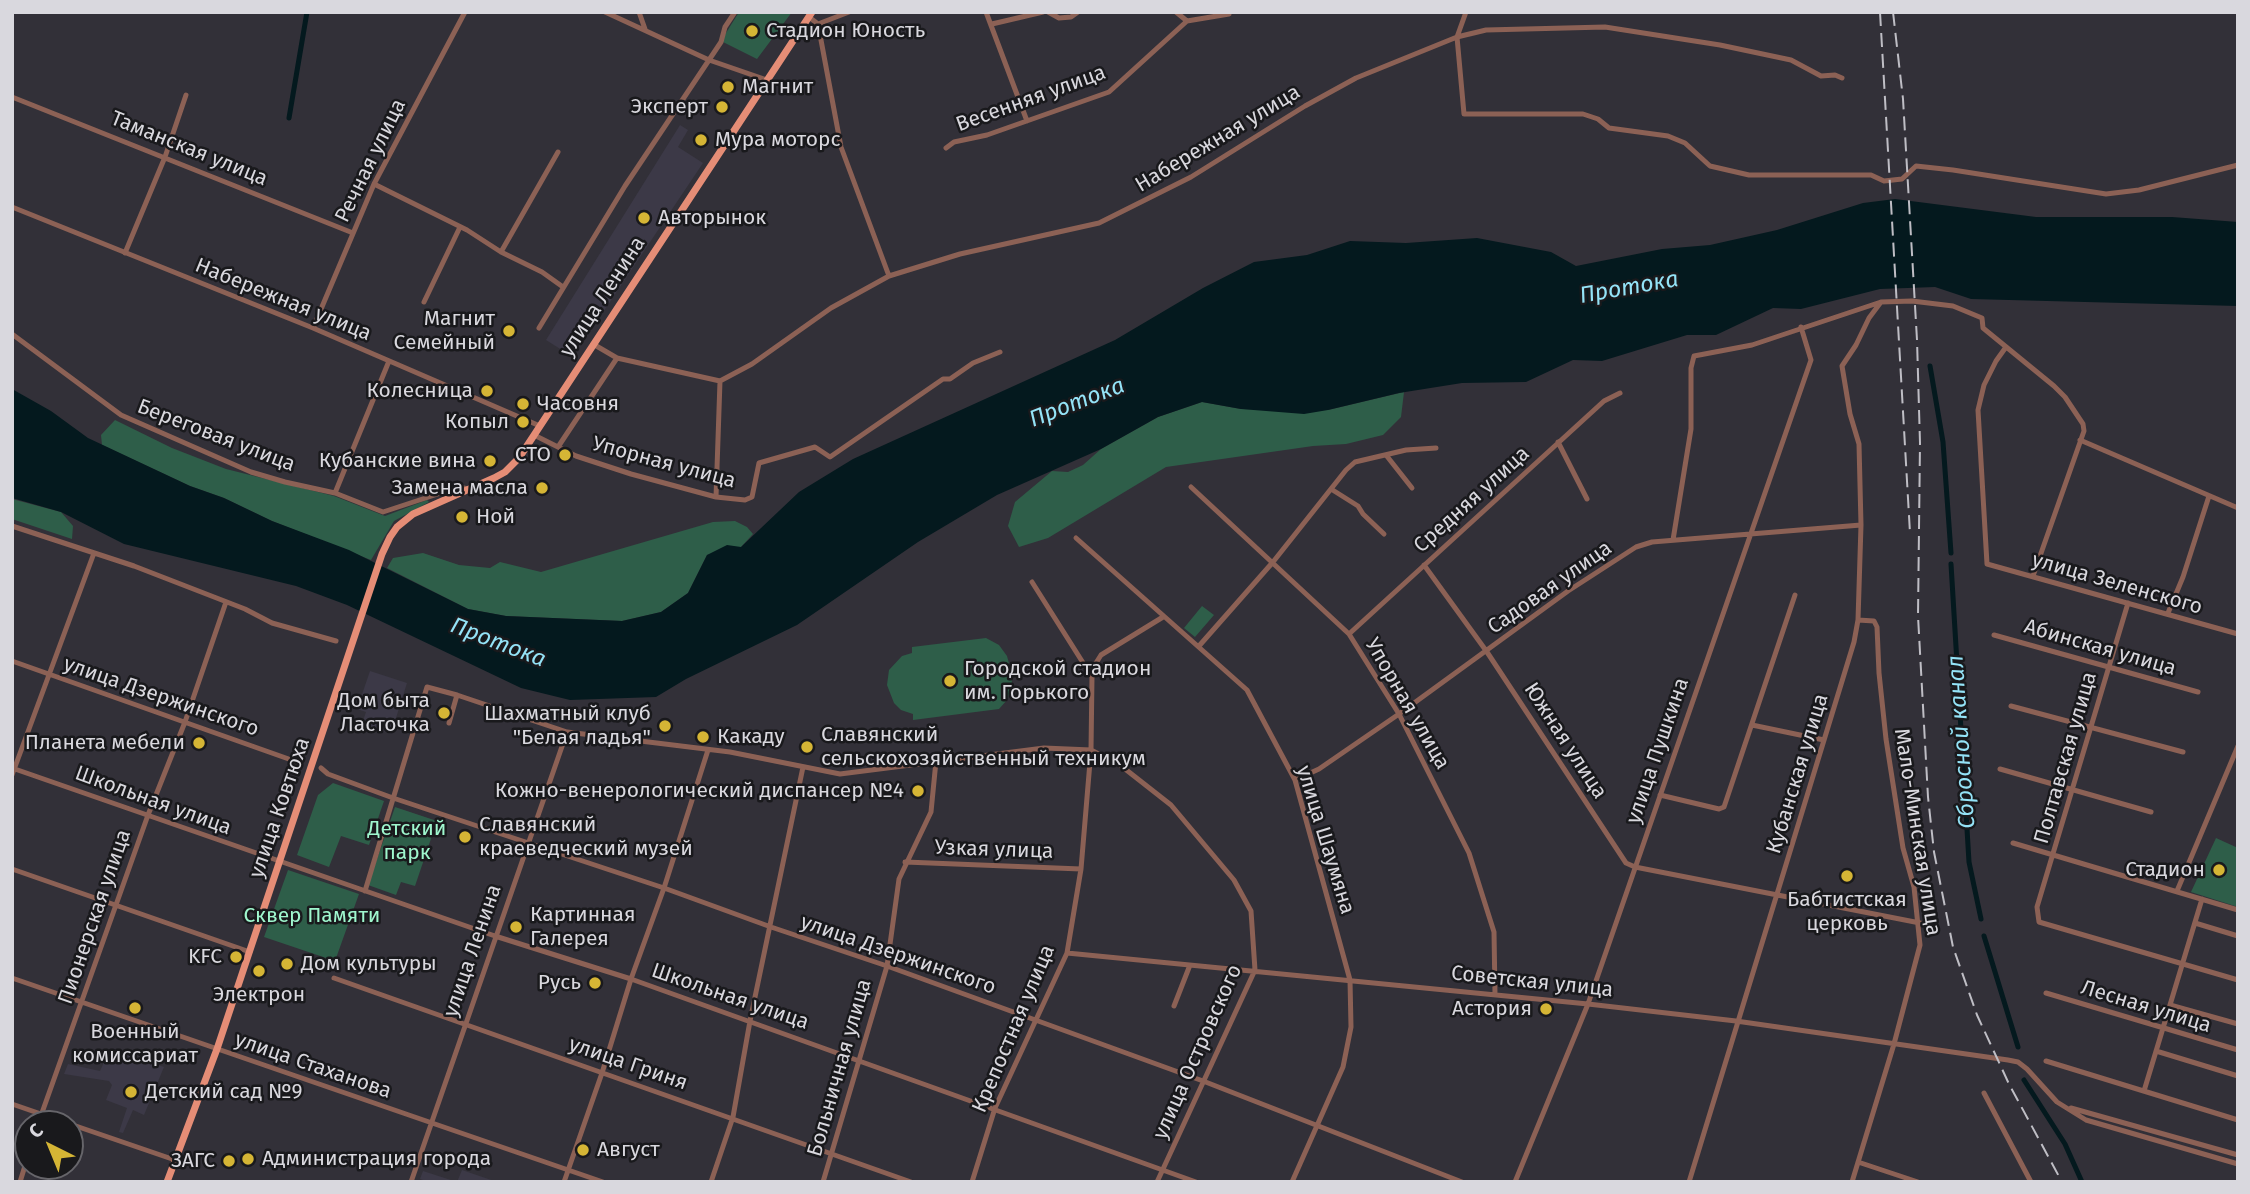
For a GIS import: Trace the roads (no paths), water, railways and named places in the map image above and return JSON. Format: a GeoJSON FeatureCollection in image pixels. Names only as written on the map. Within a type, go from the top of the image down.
{"type":"FeatureCollection","features":[{"type":"Feature","properties":{"kind":"main road","name":"улица Ленина"},"geometry":{"type":"LineString","coordinates":[[382,554],[390,537],[405,520],[512,467],[811,15]]}},
{"type":"Feature","properties":{"kind":"main road","name":"улица Ковтюха"},"geometry":{"type":"LineString","coordinates":[[167,1182],[217,1049],[382,554]]}},
{"type":"Feature","properties":{"kind":"street","name":"Речная улица"},"geometry":{"type":"LineString","coordinates":[[313,328],[374,184],[465,12]]}},
{"type":"Feature","properties":{"kind":"street"},"geometry":{"type":"LineString","coordinates":[[605,12],[709,60],[767,80]]}},
{"type":"Feature","properties":{"kind":"street"},"geometry":{"type":"LineString","coordinates":[[639,12],[645,30]]}},
{"type":"Feature","properties":{"kind":"street","name":"улица Ленина"},"geometry":{"type":"LineString","coordinates":[[539,328],[625,186],[709,60],[735,12]]}},
{"type":"Feature","properties":{"kind":"street"},"geometry":{"type":"LineString","coordinates":[[818,24],[849,12]]}},
{"type":"Feature","properties":{"kind":"street"},"geometry":{"type":"LineString","coordinates":[[986,12],[1027,121]]}},
{"type":"Feature","properties":{"kind":"street"},"geometry":{"type":"LineString","coordinates":[[992,24],[1046,12],[1059,18],[1071,17],[1078,12]]}},
{"type":"Feature","properties":{"kind":"street"},"geometry":{"type":"LineString","coordinates":[[1176,12],[1187,22]]}},
{"type":"Feature","properties":{"kind":"street"},"geometry":{"type":"LineString","coordinates":[[1466,12],[1457,37],[1464,114],[1583,114],[1598,118],[1609,128],[1668,136],[1685,143],[1710,166],[1749,175],[1871,175],[1884,181],[1902,179],[1916,166],[2106,194],[2138,190],[2238,165]]}},
{"type":"Feature","properties":{"kind":"street","name":"Весенняя улица"},"geometry":{"type":"LineString","coordinates":[[946,148],[954,142],[987,135],[1109,92],[1187,22],[1229,13]]}},
{"type":"Feature","properties":{"kind":"street"},"geometry":{"type":"LineString","coordinates":[[811,15],[818,24],[841,147],[889,276]]}},
{"type":"Feature","properties":{"kind":"street","name":"Набережная улица"},"geometry":{"type":"LineString","coordinates":[[720,381],[751,364],[831,308],[889,276],[971,251],[1099,223],[1191,177],[1305,106],[1356,78],[1457,37],[1486,30],[1605,27],[1767,55],[1802,65],[1808,71],[1821,76],[1835,75],[1842,78]]}},
{"type":"Feature","properties":{"kind":"street"},"geometry":{"type":"LineString","coordinates":[[125,253],[165,157],[186,95]]}},
{"type":"Feature","properties":{"kind":"street","name":"Таманская улица"},"geometry":{"type":"LineString","coordinates":[[12,97],[353,233]]}},
{"type":"Feature","properties":{"kind":"street"},"geometry":{"type":"LineString","coordinates":[[501,252],[558,152]]}},
{"type":"Feature","properties":{"kind":"street"},"geometry":{"type":"LineString","coordinates":[[374,184],[460,227],[564,287]]}},
{"type":"Feature","properties":{"kind":"street","name":"Набережная улица"},"geometry":{"type":"LineString","coordinates":[[12,207],[313,328],[356,349],[389,360],[540,426]]}},
{"type":"Feature","properties":{"kind":"street"},"geometry":{"type":"LineString","coordinates":[[424,302],[460,227]]}},
{"type":"Feature","properties":{"kind":"street"},"geometry":{"type":"LineString","coordinates":[[1673,540],[1691,429],[1691,368],[1694,356],[1752,345],[1881,302],[1912,301],[1953,306],[1982,318],[1983,328],[2054,386],[2083,424],[2080,440],[2033,576]]}},
{"type":"Feature","properties":{"kind":"street","name":"Кубанская улица"},"geometry":{"type":"LineString","coordinates":[[1689,1182],[1854,642],[1858,620],[1861,525],[1859,444],[1850,414],[1842,366],[1881,302]]}},
{"type":"Feature","properties":{"kind":"street","name":"улица Пушкина"},"geometry":{"type":"LineString","coordinates":[[1516,1182],[1588,1004],[1811,360],[1801,327]]}},
{"type":"Feature","properties":{"kind":"street","name":"Береговая улица"},"geometry":{"type":"LineString","coordinates":[[12,334],[121,415],[251,472],[335,493],[383,512],[459,487],[470,490]]}},
{"type":"Feature","properties":{"kind":"street"},"geometry":{"type":"LineString","coordinates":[[593,344],[617,358],[720,381],[716,497]]}},
{"type":"Feature","properties":{"kind":"street","name":"улица Зеленского"},"geometry":{"type":"LineString","coordinates":[[2006,347],[1984,385],[1978,411],[1987,564],[2238,634]]}},
{"type":"Feature","properties":{"kind":"street","name":"Упорная улица"},"geometry":{"type":"LineString","coordinates":[[534,435],[576,456],[631,474],[716,497],[745,500],[752,497],[759,463],[815,447],[830,457],[943,379],[950,379],[973,363],[1000,352]]}},
{"type":"Feature","properties":{"kind":"street"},"geometry":{"type":"LineString","coordinates":[[558,447],[617,358]]}},
{"type":"Feature","properties":{"kind":"street"},"geometry":{"type":"LineString","coordinates":[[335,493],[389,360]]}},
{"type":"Feature","properties":{"kind":"street","name":"Средняя улица"},"geometry":{"type":"LineString","coordinates":[[1349,634],[1604,401],[1620,393]]}},
{"type":"Feature","properties":{"kind":"street"},"geometry":{"type":"LineString","coordinates":[[2080,440],[2238,508]]}},
{"type":"Feature","properties":{"kind":"street"},"geometry":{"type":"LineString","coordinates":[[1558,442],[1587,499]]}},
{"type":"Feature","properties":{"kind":"street"},"geometry":{"type":"LineString","coordinates":[[1199,646],[1356,461],[1406,450],[1436,448]]}},
{"type":"Feature","properties":{"kind":"street"},"geometry":{"type":"LineString","coordinates":[[1386,455],[1412,488]]}},
{"type":"Feature","properties":{"kind":"street","name":"Упорная улица"},"geometry":{"type":"LineString","coordinates":[[1191,487],[1349,634],[1399,714],[1469,853],[1494,932],[1494,994]]}},
{"type":"Feature","properties":{"kind":"street"},"geometry":{"type":"LineString","coordinates":[[1331,489],[1358,506],[1384,534]]}},
{"type":"Feature","properties":{"kind":"street"},"geometry":{"type":"LineString","coordinates":[[2168,613],[2183,577],[2209,496]]}},
{"type":"Feature","properties":{"kind":"street","name":"Садовая улица"},"geometry":{"type":"LineString","coordinates":[[1294,780],[1319,769],[1568,592],[1636,547],[1652,542],[1861,525]]}},
{"type":"Feature","properties":{"kind":"street"},"geometry":{"type":"LineString","coordinates":[[12,526],[226,602],[267,618],[272,623],[336,640]]}},
{"type":"Feature","properties":{"kind":"street","name":"улица Шаумяна"},"geometry":{"type":"LineString","coordinates":[[1076,538],[1247,690],[1294,780],[1350,980],[1352,1027],[1343,1067],[1292,1182]]}},
{"type":"Feature","properties":{"kind":"street"},"geometry":{"type":"LineString","coordinates":[[13,770],[94,553]]}},
{"type":"Feature","properties":{"kind":"street","name":"Южная улица"},"geometry":{"type":"LineString","coordinates":[[1424,565],[1487,652],[1626,863],[1635,867]]}},
{"type":"Feature","properties":{"kind":"street"},"geometry":{"type":"LineString","coordinates":[[1032,582],[1093,677]]}},
{"type":"Feature","properties":{"kind":"street"},"geometry":{"type":"LineString","coordinates":[[1660,795],[1719,809],[1724,807],[1795,595]]}},
{"type":"Feature","properties":{"kind":"street","name":"Пионерская улица"},"geometry":{"type":"LineString","coordinates":[[42,1110],[148,815],[185,722],[226,602]]}},
{"type":"Feature","properties":{"kind":"street","name":"Полтавская улица"},"geometry":{"type":"LineString","coordinates":[[2128,603],[2037,907],[2039,922],[2183,964]]}},
{"type":"Feature","properties":{"kind":"street","name":"Крепостная улица"},"geometry":{"type":"LineString","coordinates":[[972,1182],[995,1108],[1067,953],[1081,869],[1096,663],[1101,654],[1163,617]]}},
{"type":"Feature","properties":{"kind":"street","name":"Мало-Минская улица"},"geometry":{"type":"LineString","coordinates":[[1852,1182],[1894,1044],[1920,944],[1920,923],[1914,887],[1903,848],[1886,739],[1877,627],[1874,621],[1858,620]]}},
{"type":"Feature","properties":{"kind":"street","name":"Абинская улица"},"geometry":{"type":"LineString","coordinates":[[1994,635],[2198,692]]}},
{"type":"Feature","properties":{"kind":"street","name":"улица Дзержинского"},"geometry":{"type":"LineString","coordinates":[[12,661],[300,763]]}},
{"type":"Feature","properties":{"kind":"street"},"geometry":{"type":"LineString","coordinates":[[365,891],[427,687],[568,732],[730,752],[840,774],[1044,748],[1091,750]]}},
{"type":"Feature","properties":{"kind":"street"},"geometry":{"type":"LineString","coordinates":[[449,723],[457,695]]}},
{"type":"Feature","properties":{"kind":"street"},"geometry":{"type":"LineString","coordinates":[[2011,706],[2183,752]]}},
{"type":"Feature","properties":{"kind":"street"},"geometry":{"type":"LineString","coordinates":[[1752,725],[1824,740]]}},
{"type":"Feature","properties":{"kind":"street","name":"улица Ленина"},"geometry":{"type":"LineString","coordinates":[[411,1182],[568,732]]}},
{"type":"Feature","properties":{"kind":"street"},"geometry":{"type":"LineString","coordinates":[[2177,891],[2235,762],[2238,746]]}},
{"type":"Feature","properties":{"kind":"street"},"geometry":{"type":"LineString","coordinates":[[564,1182],[708,750]]}},
{"type":"Feature","properties":{"kind":"street","name":"улица Островского"},"geometry":{"type":"LineString","coordinates":[[1091,750],[1120,765],[1171,805],[1234,880],[1251,911],[1255,970],[1157,1182]]}},
{"type":"Feature","properties":{"kind":"street","name":"Больничная улица"},"geometry":{"type":"LineString","coordinates":[[823,1182],[887,966],[899,879],[930,812],[936,761]]}},
{"type":"Feature","properties":{"kind":"street"},"geometry":{"type":"LineString","coordinates":[[711,1182],[733,1117],[750,1021],[803,767]]}},
{"type":"Feature","properties":{"kind":"street","name":"улица Дзержинского"},"geometry":{"type":"LineString","coordinates":[[320,768],[328,774],[393,798],[664,888],[1036,1020],[1203,1081],[1462,1182]]}},
{"type":"Feature","properties":{"kind":"street"},"geometry":{"type":"LineString","coordinates":[[2000,769],[2151,812]]}},
{"type":"Feature","properties":{"kind":"street","name":"Школьная улица"},"geometry":{"type":"LineString","coordinates":[[13,770],[495,936],[631,979],[860,1059],[932,1088],[995,1108],[1196,1182]]}},
{"type":"Feature","properties":{"kind":"street"},"geometry":{"type":"LineString","coordinates":[[2013,842],[2238,910]]}},
{"type":"Feature","properties":{"kind":"street","name":"Узкая улица"},"geometry":{"type":"LineString","coordinates":[[905,862],[1081,869]]}},
{"type":"Feature","properties":{"kind":"street"},"geometry":{"type":"LineString","coordinates":[[1635,867],[1920,923]]}},
{"type":"Feature","properties":{"kind":"street"},"geometry":{"type":"LineString","coordinates":[[12,869],[250,952]]}},
{"type":"Feature","properties":{"kind":"street"},"geometry":{"type":"LineString","coordinates":[[2144,1091],[2202,899]]}},
{"type":"Feature","properties":{"kind":"street"},"geometry":{"type":"LineString","coordinates":[[2195,923],[2238,936]]}},
{"type":"Feature","properties":{"kind":"street","name":"Советская улица"},"geometry":{"type":"LineString","coordinates":[[1067,953],[1588,1004],[1736,1021],[2018,1062],[2057,1102],[2086,1120],[2238,1164]]}},
{"type":"Feature","properties":{"kind":"street"},"geometry":{"type":"LineString","coordinates":[[2183,964],[2238,980]]}},
{"type":"Feature","properties":{"kind":"street"},"geometry":{"type":"LineString","coordinates":[[1174,1006],[1191,965]]}},
{"type":"Feature","properties":{"kind":"street","name":"улица Стаханова"},"geometry":{"type":"LineString","coordinates":[[12,978],[603,1182]]}},
{"type":"Feature","properties":{"kind":"street","name":"улица Гриня"},"geometry":{"type":"LineString","coordinates":[[334,978],[912,1182]]}},
{"type":"Feature","properties":{"kind":"street","name":"Лесная улица"},"geometry":{"type":"LineString","coordinates":[[2046,993],[2238,1050]]}},
{"type":"Feature","properties":{"kind":"street"},"geometry":{"type":"LineString","coordinates":[[2170,1004],[2238,1024]]}},
{"type":"Feature","properties":{"kind":"street"},"geometry":{"type":"LineString","coordinates":[[2156,1051],[2238,1076]]}},
{"type":"Feature","properties":{"kind":"street"},"geometry":{"type":"LineString","coordinates":[[2046,1061],[2238,1120]]}},
{"type":"Feature","properties":{"kind":"street"},"geometry":{"type":"LineString","coordinates":[[1984,1093],[2031,1182]]}},
{"type":"Feature","properties":{"kind":"street"},"geometry":{"type":"LineString","coordinates":[[12,1104],[29,1110]]}},
{"type":"Feature","properties":{"kind":"street"},"geometry":{"type":"LineString","coordinates":[[2064,1107],[2238,1155]]}},
{"type":"Feature","properties":{"kind":"street"},"geometry":{"type":"LineString","coordinates":[[2086,1120],[2083,1114],[2088,1112]]}},
{"type":"Feature","properties":{"kind":"street"},"geometry":{"type":"LineString","coordinates":[[84,1129],[175,1160]]}},
{"type":"Feature","properties":{"kind":"street"},"geometry":{"type":"LineString","coordinates":[[1858,1162],[1918,1182]]}},
{"type":"Feature","properties":{"kind":"water","name":"Протока"},"geometry":{"type":"Polygon","coordinates":[[[1895,199],[2036,217],[2172,217],[2238,222],[2238,306],[1971,299],[1935,287],[1880,289],[1801,309],[1773,308],[1716,335],[1687,335],[1602,361],[1573,360],[1526,382],[1462,383],[1399,393],[1304,414],[1241,409],[1202,402],[1158,417],[1101,449],[997,495],[918,542],[797,625],[686,679],[656,697],[570,700],[521,688],[347,605],[296,586],[124,544],[61,512],[12,498],[12,389],[51,411],[88,438],[190,486],[349,550],[468,609],[506,616],[622,621],[661,612],[688,593],[707,555],[727,545],[741,547],[799,492],[853,459],[1115,340],[1203,288],[1254,262],[1307,255],[1350,241],[1406,243],[1477,238],[1551,252],[1576,266],[1662,249],[1710,245],[1777,230],[1863,203],[1895,199]]]}},
{"type":"Feature","properties":{"kind":"waterway"},"geometry":{"type":"LineString","coordinates":[[289,118],[307,12]]}},
{"type":"Feature","properties":{"kind":"waterway","name":"Сбросной канал"},"geometry":{"type":"LineString","coordinates":[[1930,366],[1943,442],[1951,553]]}},
{"type":"Feature","properties":{"kind":"waterway","name":"Сбросной канал"},"geometry":{"type":"LineString","coordinates":[[1951,564],[1969,862],[1981,919]]}},
{"type":"Feature","properties":{"kind":"waterway","name":"Сбросной канал"},"geometry":{"type":"LineString","coordinates":[[1984,936],[2018,1047]]}},
{"type":"Feature","properties":{"kind":"waterway","name":"Сбросной канал"},"geometry":{"type":"LineString","coordinates":[[2024,1080],[2065,1144],[2082,1182]]}},
{"type":"Feature","properties":{"kind":"railway"},"geometry":{"type":"LineString","coordinates":[[1880,12],[1910,533]]}},
{"type":"Feature","properties":{"kind":"railway"},"geometry":{"type":"LineString","coordinates":[[1893,12],[1903,99],[1917,340],[1920,443],[1918,616],[1928,797],[1934,852],[1953,947],[1977,1015],[2009,1084],[2062,1182]]}},
{"type":"Feature","properties":{"kind":"place","name":"Стадион Юность"},"geometry":{"type":"Point","coordinates":[752,31]}},
{"type":"Feature","properties":{"kind":"place","name":"Магнит"},"geometry":{"type":"Point","coordinates":[728,87]}},
{"type":"Feature","properties":{"kind":"place","name":"Эксперт"},"geometry":{"type":"Point","coordinates":[722,107]}},
{"type":"Feature","properties":{"kind":"place","name":"Мура моторс"},"geometry":{"type":"Point","coordinates":[701,140]}},
{"type":"Feature","properties":{"kind":"place","name":"Авторынок"},"geometry":{"type":"Point","coordinates":[644,218]}},
{"type":"Feature","properties":{"kind":"place","name":"Магнит Семейный"},"geometry":{"type":"Point","coordinates":[509,331]}},
{"type":"Feature","properties":{"kind":"place","name":"Колесница"},"geometry":{"type":"Point","coordinates":[487,391]}},
{"type":"Feature","properties":{"kind":"place","name":"Часовня"},"geometry":{"type":"Point","coordinates":[523,404]}},
{"type":"Feature","properties":{"kind":"place","name":"Копыл"},"geometry":{"type":"Point","coordinates":[523,422]}},
{"type":"Feature","properties":{"kind":"place","name":"СТО"},"geometry":{"type":"Point","coordinates":[565,455]}},
{"type":"Feature","properties":{"kind":"place","name":"Кубанские вина"},"geometry":{"type":"Point","coordinates":[490,461]}},
{"type":"Feature","properties":{"kind":"place","name":"Замена масла"},"geometry":{"type":"Point","coordinates":[542,488]}},
{"type":"Feature","properties":{"kind":"place","name":"Ной"},"geometry":{"type":"Point","coordinates":[462,517]}},
{"type":"Feature","properties":{"kind":"place","name":"Городской cтадион им. Горького"},"geometry":{"type":"Point","coordinates":[950,681]}},
{"type":"Feature","properties":{"kind":"place","name":"Дом быта Ласточка"},"geometry":{"type":"Point","coordinates":[444,713]}},
{"type":"Feature","properties":{"kind":"place","name":"Шахматный клуб \"Белая ладья\""},"geometry":{"type":"Point","coordinates":[665,726]}},
{"type":"Feature","properties":{"kind":"place","name":"Какаду"},"geometry":{"type":"Point","coordinates":[703,737]}},
{"type":"Feature","properties":{"kind":"place","name":"Планета мебели"},"geometry":{"type":"Point","coordinates":[199,743]}},
{"type":"Feature","properties":{"kind":"place","name":"Славянский сельскохозяйственный техникум"},"geometry":{"type":"Point","coordinates":[807,747]}},
{"type":"Feature","properties":{"kind":"place","name":"Кожно-венерологический диспансер №4"},"geometry":{"type":"Point","coordinates":[918,791]}},
{"type":"Feature","properties":{"kind":"place","name":"Славянский краеведческий музей"},"geometry":{"type":"Point","coordinates":[465,837]}},
{"type":"Feature","properties":{"kind":"place","name":"Стадион"},"geometry":{"type":"Point","coordinates":[2219,870]}},
{"type":"Feature","properties":{"kind":"place","name":"Бабтистская церковь"},"geometry":{"type":"Point","coordinates":[1847,876]}},
{"type":"Feature","properties":{"kind":"place","name":"Картинная Галерея"},"geometry":{"type":"Point","coordinates":[516,927]}},
{"type":"Feature","properties":{"kind":"place","name":"KFC"},"geometry":{"type":"Point","coordinates":[236,957]}},
{"type":"Feature","properties":{"kind":"place","name":"Дом культуры"},"geometry":{"type":"Point","coordinates":[287,964]}},
{"type":"Feature","properties":{"kind":"place","name":"Электрон"},"geometry":{"type":"Point","coordinates":[259,971]}},
{"type":"Feature","properties":{"kind":"place","name":"Русь"},"geometry":{"type":"Point","coordinates":[595,983]}},
{"type":"Feature","properties":{"kind":"place","name":"Военный комиссариат"},"geometry":{"type":"Point","coordinates":[135,1008]}},
{"type":"Feature","properties":{"kind":"place","name":"Астория"},"geometry":{"type":"Point","coordinates":[1546,1009]}},
{"type":"Feature","properties":{"kind":"place","name":"Детский сад №9"},"geometry":{"type":"Point","coordinates":[131,1092]}},
{"type":"Feature","properties":{"kind":"place","name":"Август"},"geometry":{"type":"Point","coordinates":[583,1150]}},
{"type":"Feature","properties":{"kind":"place","name":"Администрация города"},"geometry":{"type":"Point","coordinates":[248,1159]}},
{"type":"Feature","properties":{"kind":"place","name":"ЗАГС"},"geometry":{"type":"Point","coordinates":[229,1161]}},
{"type":"Feature","properties":{"kind":"park label","name":"Детский парк"},"geometry":{"type":"Point","coordinates":[407,841]}},
{"type":"Feature","properties":{"kind":"park label","name":"Сквер Памяти"},"geometry":{"type":"Point","coordinates":[312,916]}}]}
